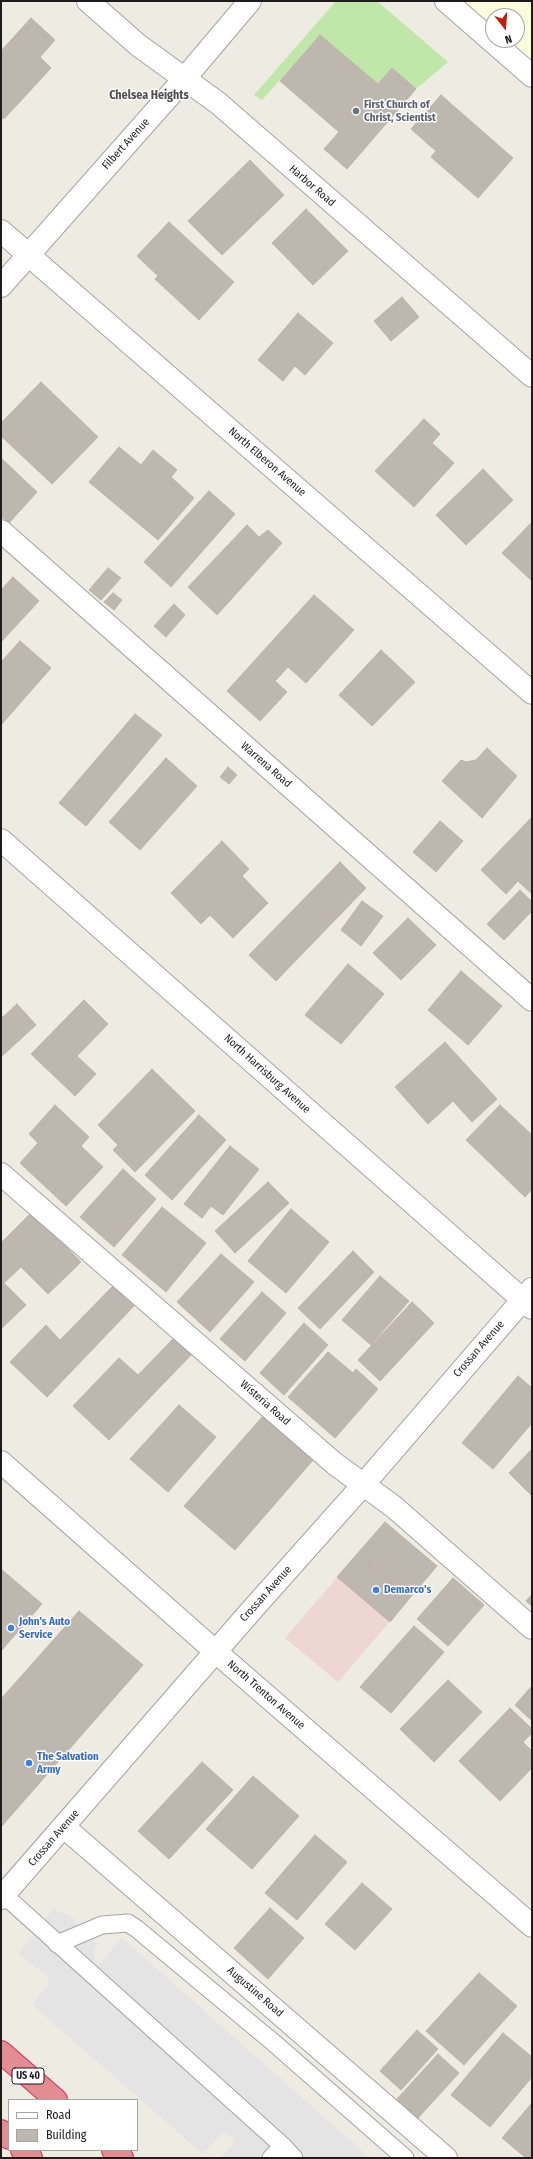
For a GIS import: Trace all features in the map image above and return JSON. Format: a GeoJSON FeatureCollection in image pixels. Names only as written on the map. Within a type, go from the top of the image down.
{"type":"FeatureCollection","features":[{"type":"Feature","properties":{"kind":"highway","name":"US 40"},"geometry":{"type":"LineString","coordinates":[[1,2052],[55,2099]]}},
{"type":"Feature","properties":{"kind":"highway"},"geometry":{"type":"LineString","coordinates":[[23,2151],[31,2158]]}},
{"type":"Feature","properties":{"kind":"highway"},"geometry":{"type":"LineString","coordinates":[[114,2151],[122,2158]]}},
{"type":"Feature","properties":{"kind":"street","name":"Harbor Road"},"geometry":{"type":"LineString","coordinates":[[88,1],[138,45],[218,103],[532,376]]}},
{"type":"Feature","properties":{"kind":"street","name":"Filbert Avenue"},"geometry":{"type":"LineString","coordinates":[[1,286],[185,78],[250,1]]}},
{"type":"Feature","properties":{"kind":"street"},"geometry":{"type":"LineString","coordinates":[[446,1],[532,76]]}},
{"type":"Feature","properties":{"kind":"street","name":"North Elberon Avenue"},"geometry":{"type":"LineString","coordinates":[[1,231],[532,693]]}},
{"type":"Feature","properties":{"kind":"street","name":"Warrena Road"},"geometry":{"type":"LineString","coordinates":[[1,531],[532,1000]]}},
{"type":"Feature","properties":{"kind":"street","name":"North Harrisburg Avenue"},"geometry":{"type":"LineString","coordinates":[[1,840],[529,1299]]}},
{"type":"Feature","properties":{"kind":"street","name":"Wisteria Road"},"geometry":{"type":"LineString","coordinates":[[1,1174],[329,1459],[394,1507],[532,1628]]}},
{"type":"Feature","properties":{"kind":"street","name":"Crossan Avenue"},"geometry":{"type":"LineString","coordinates":[[2,1897],[363,1485],[496,1329],[529,1299]]}},
{"type":"Feature","properties":{"kind":"street","name":"North Trenton Avenue"},"geometry":{"type":"LineString","coordinates":[[1,1462],[216,1652],[532,1926]]}},
{"type":"Feature","properties":{"kind":"street","name":"Augustine Road"},"geometry":{"type":"LineString","coordinates":[[64,1827],[446,2158]]}},
{"type":"Feature","properties":{"kind":"lane"},"geometry":{"type":"LineString","coordinates":[[2,1897],[57,1944],[283,2154]]}},
{"type":"Feature","properties":{"kind":"lane"},"geometry":{"type":"LineString","coordinates":[[57,1944],[102,1925],[128,1923],[274,2043],[405,2158]]}},
{"type":"Feature","properties":{"kind":"shaded area"},"geometry":{"type":"Polygon","coordinates":[[[446,1],[532,1],[532,76],[500,48],[525,48],[525,8],[485,8],[485,35],[446,1]]]}},
{"type":"Feature","properties":{"kind":"shaded area"},"geometry":{"type":"Polygon","coordinates":[[[385,1522],[437,1566],[338,1682],[285,1638],[385,1522]]]}},
{"type":"Feature","properties":{"kind":"shaded area"},"geometry":{"type":"Polygon","coordinates":[[[53,1909],[70,1916],[97,1944],[94,1951],[94,1961],[98,1965],[122,1938],[370,2158],[220,2158],[233,2144],[233,2139],[224,2131],[203,2154],[32,2005],[49,1984],[46,1975],[18,1954],[53,1909]]]}},
{"type":"Feature","properties":{"kind":"green space"},"geometry":{"type":"Polygon","coordinates":[[[336,1],[377,1],[448,62],[416,89],[392,69],[378,84],[320,35],[262,100],[254,95],[336,1]]]}},
{"type":"Feature","properties":{"kind":"building"},"geometry":{"type":"Polygon","coordinates":[[[31,18],[55,40],[40,57],[51,68],[4,119],[1,117],[1,51],[31,18]]]}},
{"type":"Feature","properties":{"kind":"building","name":"First Church of Christ, Scientist"},"geometry":{"type":"Polygon","coordinates":[[[320,35],[378,84],[392,68],[416,89],[347,169],[324,149],[339,132],[280,81],[320,35]]]}},
{"type":"Feature","properties":{"kind":"building"},"geometry":{"type":"Polygon","coordinates":[[[441,95],[513,158],[478,198],[431,157],[436,151],[411,129],[441,95]]]}},
{"type":"Feature","properties":{"kind":"building"},"geometry":{"type":"Polygon","coordinates":[[[250,160],[284,195],[222,255],[188,221],[250,160]]]}},
{"type":"Feature","properties":{"kind":"building"},"geometry":{"type":"Polygon","coordinates":[[[306,209],[348,251],[313,285],[272,243],[306,209]]]}},
{"type":"Feature","properties":{"kind":"building"},"geometry":{"type":"Polygon","coordinates":[[[169,222],[234,282],[199,320],[155,279],[158,276],[137,256],[169,222]]]}},
{"type":"Feature","properties":{"kind":"building"},"geometry":{"type":"Polygon","coordinates":[[[402,297],[419,317],[391,341],[374,321],[402,297]]]}},
{"type":"Feature","properties":{"kind":"building"},"geometry":{"type":"Polygon","coordinates":[[[298,313],[333,343],[305,375],[295,366],[283,381],[258,360],[298,313]]]}},
{"type":"Feature","properties":{"kind":"building"},"geometry":{"type":"Polygon","coordinates":[[[41,382],[98,437],[52,484],[1,436],[1,423],[41,382]]]}},
{"type":"Feature","properties":{"kind":"building"},"geometry":{"type":"Polygon","coordinates":[[[424,419],[440,434],[432,443],[454,463],[414,507],[375,471],[424,419]]]}},
{"type":"Feature","properties":{"kind":"building"},"geometry":{"type":"Polygon","coordinates":[[[119,447],[141,465],[153,450],[177,470],[171,477],[194,498],[158,540],[89,482],[119,447]]]}},
{"type":"Feature","properties":{"kind":"building"},"geometry":{"type":"Polygon","coordinates":[[[1,458],[37,492],[9,523],[1,516],[1,458]]]}},
{"type":"Feature","properties":{"kind":"building"},"geometry":{"type":"Polygon","coordinates":[[[483,469],[513,500],[466,545],[436,515],[483,469]]]}},
{"type":"Feature","properties":{"kind":"building"},"geometry":{"type":"Polygon","coordinates":[[[209,491],[235,514],[171,587],[144,562],[209,491]]]}},
{"type":"Feature","properties":{"kind":"building"},"geometry":{"type":"Polygon","coordinates":[[[532,522],[532,581],[502,553],[532,522]]]}},
{"type":"Feature","properties":{"kind":"building"},"geometry":{"type":"Polygon","coordinates":[[[247,525],[259,537],[268,530],[282,543],[217,615],[188,587],[247,525]]]}},
{"type":"Feature","properties":{"kind":"building"},"geometry":{"type":"Polygon","coordinates":[[[108,568],[121,578],[101,600],[89,590],[108,568]]]}},
{"type":"Feature","properties":{"kind":"building"},"geometry":{"type":"Polygon","coordinates":[[[13,577],[39,601],[1,642],[1,590],[13,577]]]}},
{"type":"Feature","properties":{"kind":"building"},"geometry":{"type":"Polygon","coordinates":[[[113,593],[122,600],[114,610],[104,602],[113,593]]]}},
{"type":"Feature","properties":{"kind":"building"},"geometry":{"type":"Polygon","coordinates":[[[314,595],[354,630],[306,683],[288,667],[275,681],[287,692],[260,721],[227,691],[314,595]]]}},
{"type":"Feature","properties":{"kind":"building"},"geometry":{"type":"Polygon","coordinates":[[[174,604],[185,615],[166,637],[154,626],[174,604]]]}},
{"type":"Feature","properties":{"kind":"building"},"geometry":{"type":"Polygon","coordinates":[[[20,641],[51,668],[1,725],[1,662],[20,641]]]}},
{"type":"Feature","properties":{"kind":"building"},"geometry":{"type":"Polygon","coordinates":[[[381,650],[415,682],[372,726],[339,695],[381,650]]]}},
{"type":"Feature","properties":{"kind":"building"},"geometry":{"type":"Polygon","coordinates":[[[135,714],[162,735],[86,826],[59,803],[135,714]]]}},
{"type":"Feature","properties":{"kind":"building"},"geometry":{"type":"Polygon","coordinates":[[[487,748],[517,776],[482,818],[442,781],[461,760],[466,762],[476,760],[487,748]]]}},
{"type":"Feature","properties":{"kind":"building"},"geometry":{"type":"Polygon","coordinates":[[[166,758],[197,786],[140,850],[109,822],[166,758]]]}},
{"type":"Feature","properties":{"kind":"building"},"geometry":{"type":"Polygon","coordinates":[[[228,767],[237,775],[229,784],[220,777],[228,767]]]}},
{"type":"Feature","properties":{"kind":"building"},"geometry":{"type":"Polygon","coordinates":[[[532,817],[532,894],[518,881],[506,894],[481,870],[532,817]]]}},
{"type":"Feature","properties":{"kind":"building"},"geometry":{"type":"Polygon","coordinates":[[[440,821],[463,841],[436,872],[413,852],[440,821]]]}},
{"type":"Feature","properties":{"kind":"building"},"geometry":{"type":"Polygon","coordinates":[[[222,841],[249,869],[242,876],[268,903],[233,938],[210,915],[201,924],[171,893],[222,841]]]}},
{"type":"Feature","properties":{"kind":"building"},"geometry":{"type":"Polygon","coordinates":[[[340,862],[366,888],[276,981],[249,955],[340,862]]]}},
{"type":"Feature","properties":{"kind":"building"},"geometry":{"type":"Polygon","coordinates":[[[520,890],[532,902],[532,911],[504,940],[487,924],[520,890]]]}},
{"type":"Feature","properties":{"kind":"building"},"geometry":{"type":"Polygon","coordinates":[[[362,901],[383,916],[361,946],[341,930],[362,901]]]}},
{"type":"Feature","properties":{"kind":"building"},"geometry":{"type":"Polygon","coordinates":[[[408,918],[436,945],[401,980],[373,953],[408,918]]]}},
{"type":"Feature","properties":{"kind":"building"},"geometry":{"type":"Polygon","coordinates":[[[348,964],[384,994],[341,1044],[305,1015],[348,964]]]}},
{"type":"Feature","properties":{"kind":"building"},"geometry":{"type":"Polygon","coordinates":[[[461,971],[502,1006],[468,1045],[428,1010],[461,971]]]}},
{"type":"Feature","properties":{"kind":"building"},"geometry":{"type":"Polygon","coordinates":[[[84,1000],[108,1024],[77,1056],[96,1074],[75,1096],[31,1054],[84,1000]]]}},
{"type":"Feature","properties":{"kind":"building"},"geometry":{"type":"Polygon","coordinates":[[[17,1004],[36,1025],[1,1057],[1,1015],[3,1017],[17,1004]]]}},
{"type":"Feature","properties":{"kind":"building"},"geometry":{"type":"Polygon","coordinates":[[[445,1042],[497,1099],[472,1122],[453,1101],[428,1124],[395,1087],[445,1042]]]}},
{"type":"Feature","properties":{"kind":"building"},"geometry":{"type":"Polygon","coordinates":[[[152,1069],[195,1111],[135,1172],[113,1150],[118,1145],[98,1125],[152,1069]]]}},
{"type":"Feature","properties":{"kind":"building"},"geometry":{"type":"Polygon","coordinates":[[[55,1105],[89,1137],[81,1146],[103,1167],[66,1206],[20,1163],[38,1143],[29,1134],[55,1105]]]}},
{"type":"Feature","properties":{"kind":"building"},"geometry":{"type":"Polygon","coordinates":[[[500,1105],[532,1135],[532,1189],[525,1197],[466,1140],[500,1105]]]}},
{"type":"Feature","properties":{"kind":"building"},"geometry":{"type":"Polygon","coordinates":[[[199,1115],[226,1140],[172,1200],[145,1175],[199,1115]]]}},
{"type":"Feature","properties":{"kind":"building"},"geometry":{"type":"Polygon","coordinates":[[[230,1146],[259,1169],[223,1215],[211,1206],[202,1218],[184,1204],[230,1146]]]}},
{"type":"Feature","properties":{"kind":"building"},"geometry":{"type":"Polygon","coordinates":[[[123,1169],[156,1199],[114,1247],[80,1217],[123,1169]]]}},
{"type":"Feature","properties":{"kind":"building"},"geometry":{"type":"Polygon","coordinates":[[[268,1182],[289,1203],[235,1253],[215,1231],[268,1182]]]}},
{"type":"Feature","properties":{"kind":"building"},"geometry":{"type":"Polygon","coordinates":[[[162,1207],[206,1243],[166,1292],[122,1255],[162,1207]]]}},
{"type":"Feature","properties":{"kind":"building"},"geometry":{"type":"Polygon","coordinates":[[[291,1209],[329,1242],[286,1293],[248,1261],[291,1209]]]}},
{"type":"Feature","properties":{"kind":"building"},"geometry":{"type":"Polygon","coordinates":[[[32,1212],[81,1262],[48,1294],[21,1267],[4,1283],[26,1305],[1,1329],[1,1243],[32,1212]]]}},
{"type":"Feature","properties":{"kind":"building"},"geometry":{"type":"Polygon","coordinates":[[[353,1251],[374,1272],[320,1329],[298,1308],[353,1251]]]}},
{"type":"Feature","properties":{"kind":"building"},"geometry":{"type":"Polygon","coordinates":[[[221,1254],[254,1282],[210,1332],[177,1302],[221,1254]]]}},
{"type":"Feature","properties":{"kind":"building"},"geometry":{"type":"Polygon","coordinates":[[[380,1276],[409,1301],[371,1345],[342,1320],[380,1276]]]}},
{"type":"Feature","properties":{"kind":"building"},"geometry":{"type":"Polygon","coordinates":[[[113,1286],[134,1306],[47,1397],[10,1362],[46,1325],[60,1340],[113,1286]]]}},
{"type":"Feature","properties":{"kind":"building"},"geometry":{"type":"Polygon","coordinates":[[[262,1292],[286,1313],[245,1361],[220,1339],[262,1292]]]}},
{"type":"Feature","properties":{"kind":"building"},"geometry":{"type":"Polygon","coordinates":[[[412,1302],[434,1323],[380,1381],[358,1360],[412,1302]]]}},
{"type":"Feature","properties":{"kind":"building"},"geometry":{"type":"Polygon","coordinates":[[[304,1323],[328,1345],[284,1395],[260,1373],[304,1323]]]}},
{"type":"Feature","properties":{"kind":"building"},"geometry":{"type":"Polygon","coordinates":[[[175,1337],[192,1354],[109,1440],[73,1406],[119,1358],[138,1375],[175,1337]]]}},
{"type":"Feature","properties":{"kind":"building"},"geometry":{"type":"Polygon","coordinates":[[[328,1352],[353,1373],[356,1369],[378,1389],[335,1438],[288,1397],[328,1352]]]}},
{"type":"Feature","properties":{"kind":"building"},"geometry":{"type":"Polygon","coordinates":[[[518,1376],[532,1388],[532,1423],[493,1469],[462,1443],[518,1376]]]}},
{"type":"Feature","properties":{"kind":"building"},"geometry":{"type":"Polygon","coordinates":[[[179,1405],[216,1437],[168,1492],[130,1459],[179,1405]]]}},
{"type":"Feature","properties":{"kind":"building"},"geometry":{"type":"Polygon","coordinates":[[[263,1416],[314,1459],[235,1550],[184,1506],[263,1416]]]}},
{"type":"Feature","properties":{"kind":"building"},"geometry":{"type":"Polygon","coordinates":[[[532,1449],[532,1496],[509,1473],[532,1449]]]}},
{"type":"Feature","properties":{"kind":"building"},"geometry":{"type":"Polygon","coordinates":[[[385,1522],[437,1566],[409,1599],[357,1554],[385,1522]]]}},
{"type":"Feature","properties":{"kind":"building","name":"Demarco's"},"geometry":{"type":"Polygon","coordinates":[[[357,1554],[409,1599],[390,1622],[337,1577],[357,1554]]]}},
{"type":"Feature","properties":{"kind":"building","name":"John's Auto Service"},"geometry":{"type":"Polygon","coordinates":[[[1,1569],[42,1604],[1,1651],[1,1569]]]}},
{"type":"Feature","properties":{"kind":"building"},"geometry":{"type":"Polygon","coordinates":[[[453,1578],[484,1605],[448,1646],[417,1619],[453,1578]]]}},
{"type":"Feature","properties":{"kind":"building"},"geometry":{"type":"Polygon","coordinates":[[[532,1594],[532,1606],[526,1601],[532,1594]]]}},
{"type":"Feature","properties":{"kind":"building","name":"The Salvation Army"},"geometry":{"type":"Polygon","coordinates":[[[79,1611],[143,1665],[1,1827],[1,1699],[79,1611]]]}},
{"type":"Feature","properties":{"kind":"building"},"geometry":{"type":"Polygon","coordinates":[[[414,1626],[444,1652],[391,1713],[360,1687],[414,1626]]]}},
{"type":"Feature","properties":{"kind":"building"},"geometry":{"type":"Polygon","coordinates":[[[448,1680],[482,1712],[434,1762],[400,1729],[448,1680]]]}},
{"type":"Feature","properties":{"kind":"building"},"geometry":{"type":"Polygon","coordinates":[[[532,1686],[532,1721],[515,1705],[532,1686]]]}},
{"type":"Feature","properties":{"kind":"building"},"geometry":{"type":"Polygon","coordinates":[[[510,1708],[532,1729],[532,1733],[523,1742],[532,1751],[532,1768],[500,1801],[459,1761],[510,1708]]]}},
{"type":"Feature","properties":{"kind":"building"},"geometry":{"type":"Polygon","coordinates":[[[202,1762],[233,1790],[169,1859],[138,1831],[202,1762]]]}},
{"type":"Feature","properties":{"kind":"building"},"geometry":{"type":"Polygon","coordinates":[[[253,1776],[299,1816],[252,1869],[206,1829],[253,1776]]]}},
{"type":"Feature","properties":{"kind":"building"},"geometry":{"type":"Polygon","coordinates":[[[315,1835],[347,1862],[297,1920],[265,1893],[315,1835]]]}},
{"type":"Feature","properties":{"kind":"building"},"geometry":{"type":"Polygon","coordinates":[[[362,1883],[392,1909],[355,1950],[325,1924],[362,1883]]]}},
{"type":"Feature","properties":{"kind":"building"},"geometry":{"type":"Polygon","coordinates":[[[270,1908],[304,1938],[268,1979],[234,1948],[270,1908]]]}},
{"type":"Feature","properties":{"kind":"building"},"geometry":{"type":"Polygon","coordinates":[[[479,1973],[517,2006],[464,2065],[426,2031],[479,1973]]]}},
{"type":"Feature","properties":{"kind":"building"},"geometry":{"type":"Polygon","coordinates":[[[417,2030],[438,2049],[401,2090],[380,2071],[417,2030]]]}},
{"type":"Feature","properties":{"kind":"building"},"geometry":{"type":"Polygon","coordinates":[[[503,2033],[532,2057],[532,2077],[490,2127],[451,2095],[503,2033]]]}},
{"type":"Feature","properties":{"kind":"building"},"geometry":{"type":"Polygon","coordinates":[[[438,2054],[459,2073],[418,2118],[397,2099],[438,2054]]]}},
{"type":"Feature","properties":{"kind":"building"},"geometry":{"type":"Polygon","coordinates":[[[532,2103],[532,2158],[526,2158],[502,2138],[532,2103]]]}},
{"type":"Feature","properties":{"kind":"place","name":"First Church of Christ, Scientist"},"geometry":{"type":"Point","coordinates":[356,111]}},
{"type":"Feature","properties":{"kind":"place","name":"Demarco's"},"geometry":{"type":"Point","coordinates":[376,1590]}},
{"type":"Feature","properties":{"kind":"place","name":"John's Auto Service"},"geometry":{"type":"Point","coordinates":[11,1628]}},
{"type":"Feature","properties":{"kind":"place","name":"The Salvation Army"},"geometry":{"type":"Point","coordinates":[29,1763]}},
{"type":"Feature","properties":{"kind":"district","name":"Chelsea Heights"},"geometry":{"type":"Point","coordinates":[149,96]}}]}
